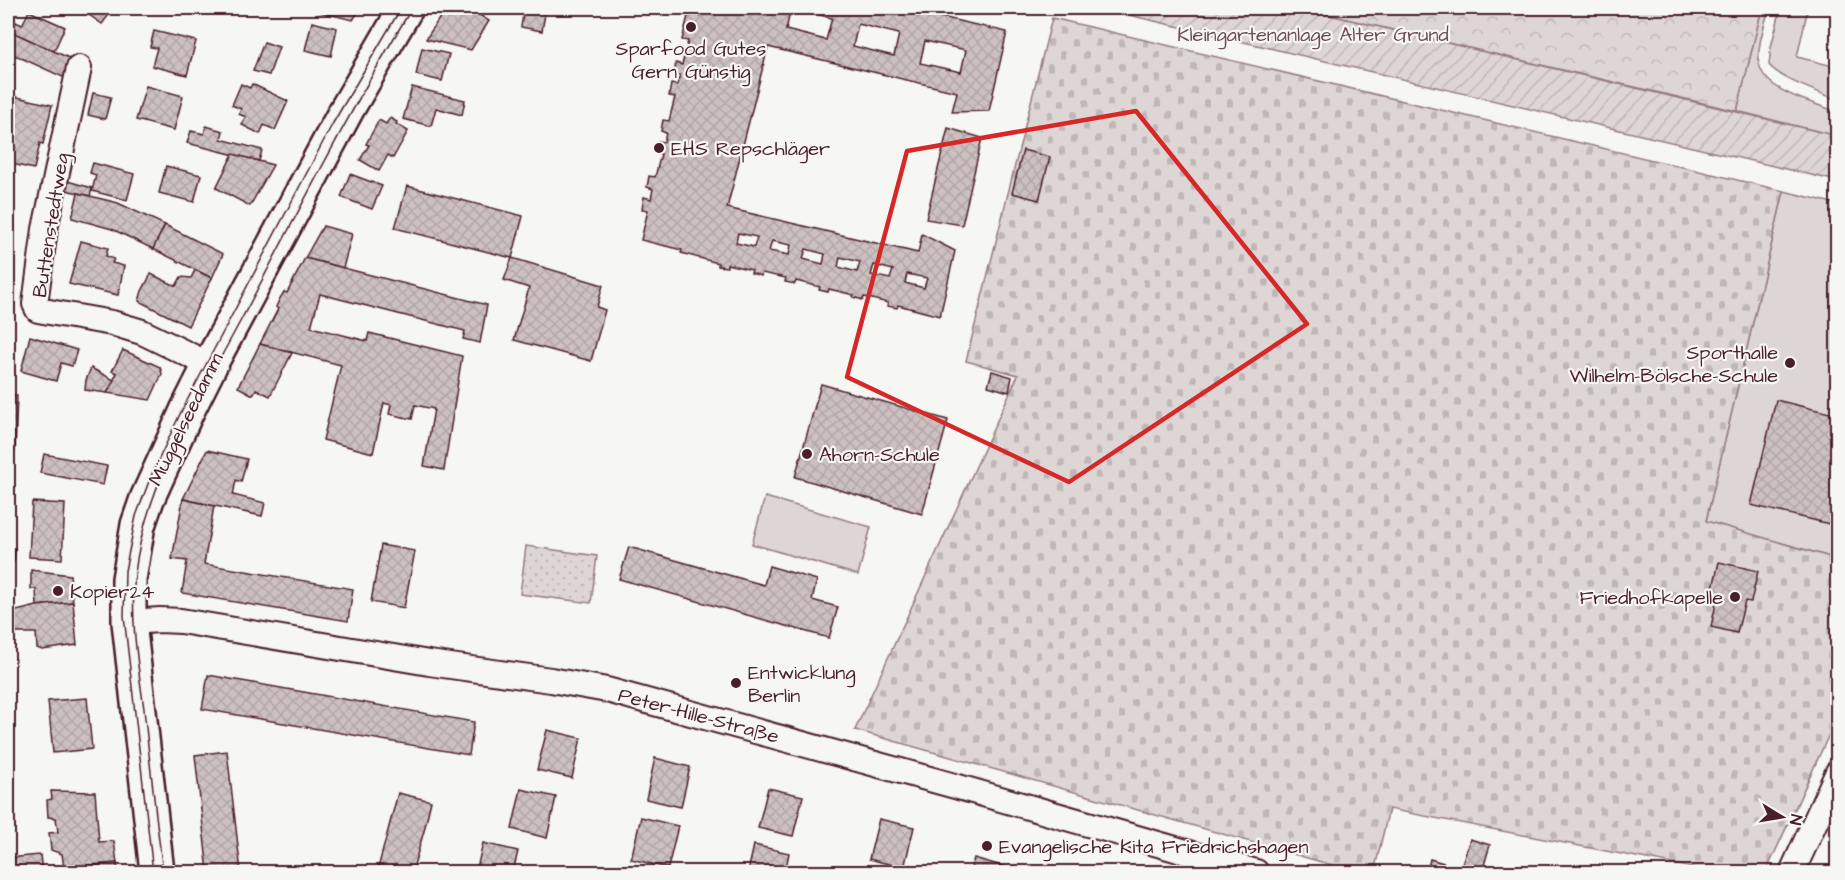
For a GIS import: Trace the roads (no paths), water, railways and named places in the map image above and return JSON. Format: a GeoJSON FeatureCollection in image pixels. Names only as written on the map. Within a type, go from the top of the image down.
{"type":"FeatureCollection","features":[{"type":"Feature","properties":{"kind":"main road","name":"Müggelseedamm"},"geometry":{"type":"LineString","coordinates":[[157,873],[129,622],[128,590],[131,556],[144,507],[210,365],[347,108],[406,8]]}},
{"type":"Feature","properties":{"kind":"street","name":"Buttenstedtweg"},"geometry":{"type":"LineString","coordinates":[[79,68],[45,229],[35,304],[38,310],[112,323],[142,332],[210,365]]}},
{"type":"Feature","properties":{"kind":"street","name":"Peter-Hille-Straße"},"geometry":{"type":"LineString","coordinates":[[129,622],[182,621],[429,663],[608,690],[955,786],[1256,873]]}},
{"type":"Feature","properties":{"kind":"street"},"geometry":{"type":"LineString","coordinates":[[1792,873],[1838,772]]}},
{"type":"Feature","properties":{"kind":"tram line"},"geometry":{"type":"LineString","coordinates":[[153,872],[124,616],[125,571],[136,516],[151,476],[180,414],[333,123],[401,8]]}},
{"type":"Feature","properties":{"kind":"tram line"},"geometry":{"type":"LineString","coordinates":[[163,872],[134,625],[135,574],[140,541],[162,476],[192,411],[345,123],[412,8]]}},
{"type":"Feature","properties":{"kind":"place","name":"Sparfood Gutes Gern Günstig"},"geometry":{"type":"Point","coordinates":[691,27]}},
{"type":"Feature","properties":{"kind":"place","name":"EHS Repschläger"},"geometry":{"type":"Point","coordinates":[659,148]}},
{"type":"Feature","properties":{"kind":"place","name":"Sporthalle Wilhelm-Bölsche-Schule"},"geometry":{"type":"Point","coordinates":[1790,363]}},
{"type":"Feature","properties":{"kind":"place","name":"Ahorn-Schule"},"geometry":{"type":"Point","coordinates":[807,454]}},
{"type":"Feature","properties":{"kind":"place","name":"Kopier24"},"geometry":{"type":"Point","coordinates":[58,591]}},
{"type":"Feature","properties":{"kind":"place","name":"Friedhofkapelle"},"geometry":{"type":"Point","coordinates":[1735,597]}},
{"type":"Feature","properties":{"kind":"place","name":"Entwicklung Berlin"},"geometry":{"type":"Point","coordinates":[736,683]}},
{"type":"Feature","properties":{"kind":"place","name":"Evangelische Kita Friedrichshagen"},"geometry":{"type":"Point","coordinates":[987,846]}},
{"type":"Feature","properties":{"kind":"park label","name":"Kleingartenanlage Alter Grund"},"geometry":{"type":"Point","coordinates":[1313,34]}}]}
